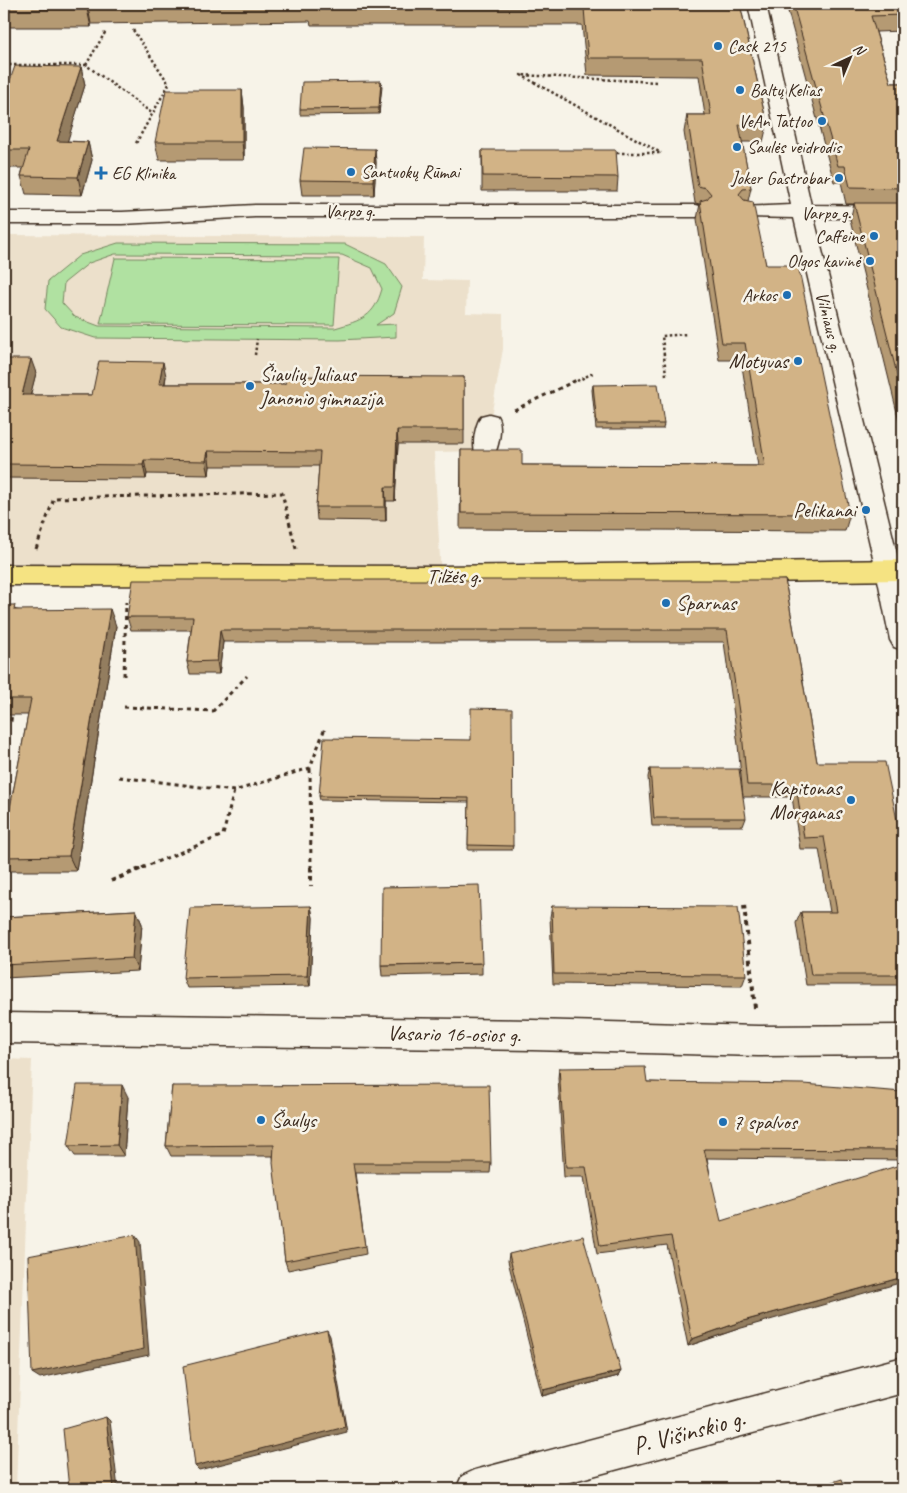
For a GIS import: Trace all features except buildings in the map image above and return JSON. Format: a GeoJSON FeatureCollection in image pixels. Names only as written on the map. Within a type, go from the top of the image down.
{"type":"FeatureCollection","features":[{"type":"Feature","properties":{"kind":"highway","name":"Tilžės g."},"geometry":{"type":"LineString","coordinates":[[4,575],[440,576],[896,570]]}},
{"type":"Feature","properties":{"kind":"street","name":"Vilniaus g."},"geometry":{"type":"LineString","coordinates":[[757,4],[803,213],[896,570],[903,640]]}},
{"type":"Feature","properties":{"kind":"street","name":"Varpo g."},"geometry":{"type":"LineString","coordinates":[[4,218],[122,218],[255,211],[696,211]]}},
{"type":"Feature","properties":{"kind":"street","name":"Varpo g."},"geometry":{"type":"LineString","coordinates":[[748,211],[803,213],[903,212]]}},
{"type":"Feature","properties":{"kind":"street"},"geometry":{"type":"LineString","coordinates":[[485,452],[489,422]]}},
{"type":"Feature","properties":{"kind":"street","name":"Vasario 16-osios g."},"geometry":{"type":"LineString","coordinates":[[4,1028],[532,1035],[758,1041],[903,1040]]}},
{"type":"Feature","properties":{"kind":"street","name":"P. Višinskio g."},"geometry":{"type":"LineString","coordinates":[[475,1489],[903,1376]]}},
{"type":"Feature","properties":{"kind":"path"},"geometry":{"type":"LineString","coordinates":[[133,30],[170,84],[135,145]]}},
{"type":"Feature","properties":{"kind":"path"},"geometry":{"type":"LineString","coordinates":[[86,65],[106,31]]}},
{"type":"Feature","properties":{"kind":"path"},"geometry":{"type":"LineString","coordinates":[[4,65],[86,65],[153,114]]}},
{"type":"Feature","properties":{"kind":"path"},"geometry":{"type":"LineString","coordinates":[[603,154],[662,153],[521,75],[656,82]]}},
{"type":"Feature","properties":{"kind":"path"},"geometry":{"type":"LineString","coordinates":[[666,375],[662,336],[687,334]]}},
{"type":"Feature","properties":{"kind":"path"},"geometry":{"type":"LineString","coordinates":[[255,355],[257,339]]}},
{"type":"Feature","properties":{"kind":"path"},"geometry":{"type":"LineString","coordinates":[[489,422],[593,373]]}},
{"type":"Feature","properties":{"kind":"path"},"geometry":{"type":"LineString","coordinates":[[29,575],[54,498],[282,494],[305,575]]}},
{"type":"Feature","properties":{"kind":"path"},"geometry":{"type":"LineString","coordinates":[[124,676],[127,576]]}},
{"type":"Feature","properties":{"kind":"path"},"geometry":{"type":"LineString","coordinates":[[124,707],[214,711],[247,676]]}},
{"type":"Feature","properties":{"kind":"path"},"geometry":{"type":"LineString","coordinates":[[4,725],[11,721],[14,702]]}},
{"type":"Feature","properties":{"kind":"path"},"geometry":{"type":"LineString","coordinates":[[311,886],[310,768],[325,728]]}},
{"type":"Feature","properties":{"kind":"path"},"geometry":{"type":"LineString","coordinates":[[119,777],[234,791],[310,768]]}},
{"type":"Feature","properties":{"kind":"path"},"geometry":{"type":"LineString","coordinates":[[111,881],[223,835],[234,791]]}},
{"type":"Feature","properties":{"kind":"path"},"geometry":{"type":"LineString","coordinates":[[744,905],[758,1041]]}},
{"type":"Feature","properties":{"kind":"shaded area","name":"Šiaulių Juliaus Janonio gimnazija"},"geometry":{"type":"Polygon","coordinates":[[[4,235],[424,237],[423,280],[467,281],[466,313],[503,314],[503,349],[485,451],[434,452],[441,576],[4,575],[4,235]]]}},
{"type":"Feature","properties":{"kind":"shaded area"},"geometry":{"type":"Polygon","coordinates":[[[4,1059],[32,1060],[16,1489],[4,1489],[4,1059]]]}},
{"type":"Feature","properties":{"kind":"green space"},"geometry":{"type":"Polygon","coordinates":[[[118,243],[345,244],[386,264],[402,287],[394,313],[376,325],[396,324],[396,337],[340,340],[95,338],[61,327],[45,309],[48,281],[80,255],[118,243]],[[115,254],[89,263],[64,283],[62,303],[75,317],[99,326],[335,328],[360,320],[371,312],[382,289],[372,268],[342,255],[115,254]]]}},
{"type":"Feature","properties":{"kind":"green space"},"geometry":{"type":"Polygon","coordinates":[[[115,258],[339,259],[334,325],[100,324],[115,258]]]}},
{"type":"Feature","properties":{"kind":"place","name":"Cask 215"},"geometry":{"type":"Point","coordinates":[718,46]}},
{"type":"Feature","properties":{"kind":"place","name":"Baltų Kelias"},"geometry":{"type":"Point","coordinates":[740,90]}},
{"type":"Feature","properties":{"kind":"place","name":"VeAn Tattoo"},"geometry":{"type":"Point","coordinates":[822,121]}},
{"type":"Feature","properties":{"kind":"place","name":"Saulės veidrodis"},"geometry":{"type":"Point","coordinates":[737,147]}},
{"type":"Feature","properties":{"kind":"place","name":"Santuokų Rūmai"},"geometry":{"type":"Point","coordinates":[351,172]}},
{"type":"Feature","properties":{"kind":"place","name":"EG Klinika"},"geometry":{"type":"Point","coordinates":[101,173]}},
{"type":"Feature","properties":{"kind":"place","name":"Joker Gastrobar"},"geometry":{"type":"Point","coordinates":[839,178]}},
{"type":"Feature","properties":{"kind":"place","name":"Caffeine"},"geometry":{"type":"Point","coordinates":[874,236]}},
{"type":"Feature","properties":{"kind":"place","name":"Olgos kavinė"},"geometry":{"type":"Point","coordinates":[870,261]}},
{"type":"Feature","properties":{"kind":"place","name":"Arkos"},"geometry":{"type":"Point","coordinates":[787,295]}},
{"type":"Feature","properties":{"kind":"place","name":"Motyvas"},"geometry":{"type":"Point","coordinates":[798,361]}},
{"type":"Feature","properties":{"kind":"place","name":"Šiaulių Juliaus Janonio gimnazija"},"geometry":{"type":"Point","coordinates":[250,386]}},
{"type":"Feature","properties":{"kind":"place","name":"Pelikanai"},"geometry":{"type":"Point","coordinates":[866,510]}},
{"type":"Feature","properties":{"kind":"place","name":"Sparnas"},"geometry":{"type":"Point","coordinates":[666,603]}},
{"type":"Feature","properties":{"kind":"place","name":"Kapitonas Morganas"},"geometry":{"type":"Point","coordinates":[851,800]}},
{"type":"Feature","properties":{"kind":"place","name":"Šaulys"},"geometry":{"type":"Point","coordinates":[261,1120]}},
{"type":"Feature","properties":{"kind":"place","name":"7 spalvos"},"geometry":{"type":"Point","coordinates":[723,1122]}}]}
